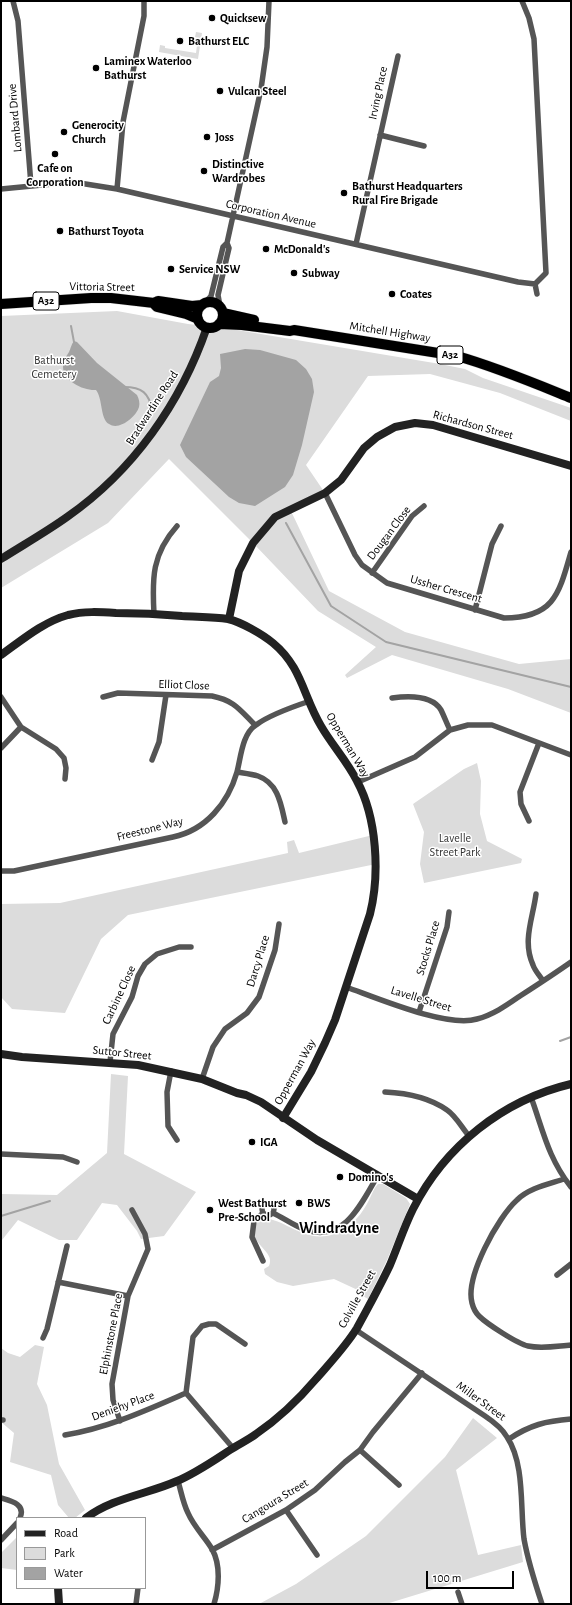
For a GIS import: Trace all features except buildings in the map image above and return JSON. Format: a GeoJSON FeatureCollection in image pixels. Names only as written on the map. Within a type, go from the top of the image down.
{"type":"FeatureCollection","features":[{"type":"Feature","properties":{"kind":"highway","name":"Vittoria Street"},"geometry":{"type":"LineString","coordinates":[[1,304],[91,298],[154,303],[158,301],[192,306],[204,304]]}},
{"type":"Feature","properties":{"kind":"highway","name":"A32"},"geometry":{"type":"LineString","coordinates":[[204,304],[213,302],[221,309]]}},
{"type":"Feature","properties":{"kind":"highway","name":"Vittoria Street"},"geometry":{"type":"LineString","coordinates":[[154,303],[157,307],[186,314],[198,319]]}},
{"type":"Feature","properties":{"kind":"highway"},"geometry":{"type":"LineString","coordinates":[[198,319],[198,311],[204,304]]}},
{"type":"Feature","properties":{"kind":"highway"},"geometry":{"type":"LineString","coordinates":[[219,324],[222,321],[221,309]]}},
{"type":"Feature","properties":{"kind":"highway","name":"Mitchell Highway"},"geometry":{"type":"LineString","coordinates":[[221,309],[243,318],[288,326],[294,330]]}},
{"type":"Feature","properties":{"kind":"highway","name":"A32"},"geometry":{"type":"LineString","coordinates":[[198,319],[200,323],[207,327],[219,324]]}},
{"type":"Feature","properties":{"kind":"highway","name":"Mitchell Highway"},"geometry":{"type":"LineString","coordinates":[[219,324],[242,325],[290,331],[294,330],[457,356],[517,376],[571,398]]}},
{"type":"Feature","properties":{"kind":"street","name":"Lombard Drive"},"geometry":{"type":"LineString","coordinates":[[13,1],[18,21],[31,185]]}},
{"type":"Feature","properties":{"kind":"street"},"geometry":{"type":"LineString","coordinates":[[117,189],[123,122],[144,16],[144,1]]}},
{"type":"Feature","properties":{"kind":"street"},"geometry":{"type":"LineString","coordinates":[[204,304],[211,296],[223,247],[227,243],[261,89],[267,46],[269,1]]}},
{"type":"Feature","properties":{"kind":"street"},"geometry":{"type":"LineString","coordinates":[[522,1],[529,18],[534,39],[546,273],[535,284],[537,294]]}},
{"type":"Feature","properties":{"kind":"street","name":"Irving Place"},"geometry":{"type":"LineString","coordinates":[[356,244],[398,56]]}},
{"type":"Feature","properties":{"kind":"street","name":"Irving Place"},"geometry":{"type":"LineString","coordinates":[[380,135],[424,146]]}},
{"type":"Feature","properties":{"kind":"street","name":"Corporation Avenue"},"geometry":{"type":"LineString","coordinates":[[1,189],[73,182],[117,189],[233,217],[511,280],[535,284]]}},
{"type":"Feature","properties":{"kind":"street"},"geometry":{"type":"LineString","coordinates":[[221,309],[218,295],[230,248],[227,243]]}},
{"type":"Feature","properties":{"kind":"street","name":"Bradwardine Road"},"geometry":{"type":"LineString","coordinates":[[1,559],[68,516],[104,488],[128,462],[151,434],[182,386],[207,327]]}},
{"type":"Feature","properties":{"kind":"street","name":"Richardson Street"},"geometry":{"type":"LineString","coordinates":[[229,619],[239,571],[258,537],[275,517],[325,492],[341,480],[364,448],[377,437],[395,427],[415,424],[433,425],[571,466]]}},
{"type":"Feature","properties":{"kind":"street","name":"Ussher Crescent"},"geometry":{"type":"LineString","coordinates":[[325,492],[355,555],[362,565],[372,573],[387,583],[504,618],[522,618],[540,611],[554,599],[562,583],[571,552]]}},
{"type":"Feature","properties":{"kind":"street","name":"Dougan Close"},"geometry":{"type":"LineString","coordinates":[[372,573],[412,516],[424,506]]}},
{"type":"Feature","properties":{"kind":"street"},"geometry":{"type":"LineString","coordinates":[[154,614],[153,582],[156,561],[167,538],[177,526]]}},
{"type":"Feature","properties":{"kind":"street"},"geometry":{"type":"LineString","coordinates":[[474,610],[492,544],[501,526]]}},
{"type":"Feature","properties":{"kind":"street","name":"Opperman Way"},"geometry":{"type":"LineString","coordinates":[[1,655],[44,624],[68,615],[85,612],[154,614],[229,619],[254,630],[273,643],[289,659],[302,680],[321,725],[340,752],[358,782],[372,824],[376,864],[374,898],[371,909],[326,1043],[311,1072],[283,1118]]}},
{"type":"Feature","properties":{"kind":"street","name":"Elliot Close"},"geometry":{"type":"LineString","coordinates":[[103,697],[118,693],[212,696],[227,699],[235,704],[255,725]]}},
{"type":"Feature","properties":{"kind":"street"},"geometry":{"type":"LineString","coordinates":[[152,760],[159,742],[166,695]]}},
{"type":"Feature","properties":{"kind":"street"},"geometry":{"type":"LineString","coordinates":[[392,698],[408,696],[435,703],[450,730]]}},
{"type":"Feature","properties":{"kind":"street"},"geometry":{"type":"LineString","coordinates":[[1,697],[22,727],[56,749],[64,758],[66,768],[65,779]]}},
{"type":"Feature","properties":{"kind":"street"},"geometry":{"type":"LineString","coordinates":[[255,725],[310,701]]}},
{"type":"Feature","properties":{"kind":"street","name":"Freestone Way"},"geometry":{"type":"LineString","coordinates":[[1,871],[14,871],[177,836],[191,831],[204,823],[220,808],[230,792],[244,742],[255,725]]}},
{"type":"Feature","properties":{"kind":"street"},"geometry":{"type":"LineString","coordinates":[[358,782],[415,757],[450,730],[468,725],[492,725],[571,754]]}},
{"type":"Feature","properties":{"kind":"street"},"geometry":{"type":"LineString","coordinates":[[1,748],[22,727]]}},
{"type":"Feature","properties":{"kind":"street"},"geometry":{"type":"LineString","coordinates":[[529,821],[521,804],[520,792],[539,743]]}},
{"type":"Feature","properties":{"kind":"street"},"geometry":{"type":"LineString","coordinates":[[236,772],[258,776],[272,784],[281,804],[285,822]]}},
{"type":"Feature","properties":{"kind":"street"},"geometry":{"type":"LineString","coordinates":[[536,894],[535,908],[527,944],[533,966],[543,981]]}},
{"type":"Feature","properties":{"kind":"street","name":"Stocks Place"},"geometry":{"type":"LineString","coordinates":[[419,1012],[448,927],[449,912]]}},
{"type":"Feature","properties":{"kind":"street","name":"Darcy Place"},"geometry":{"type":"LineString","coordinates":[[202,1079],[213,1047],[225,1029],[247,1013],[259,997],[275,950],[279,924]]}},
{"type":"Feature","properties":{"kind":"street","name":"Carbine Close"},"geometry":{"type":"LineString","coordinates":[[110,1062],[113,1034],[132,997],[138,976],[145,964],[157,954],[179,947],[191,947]]}},
{"type":"Feature","properties":{"kind":"street","name":"Lavelle Street"},"geometry":{"type":"LineString","coordinates":[[346,987],[419,1012],[451,1021],[477,1019],[496,1012],[571,962]]}},
{"type":"Feature","properties":{"kind":"street","name":"Suttor Street"},"geometry":{"type":"LineString","coordinates":[[1,1054],[22,1057],[138,1065],[202,1079],[261,1102],[276,1111],[283,1118],[418,1200]]}},
{"type":"Feature","properties":{"kind":"street"},"geometry":{"type":"LineString","coordinates":[[171,1071],[167,1092],[168,1126],[178,1140]]}},
{"type":"Feature","properties":{"kind":"street","name":"Colville Street"},"geometry":{"type":"LineString","coordinates":[[88,1517],[104,1508],[178,1481],[211,1463],[256,1434],[285,1410],[315,1380],[356,1330],[390,1266],[407,1221],[418,1200],[435,1174],[469,1136],[490,1119],[531,1097],[571,1084]]}},
{"type":"Feature","properties":{"kind":"street"},"geometry":{"type":"LineString","coordinates":[[385,1092],[402,1093],[435,1104],[448,1111],[469,1136]]}},
{"type":"Feature","properties":{"kind":"street"},"geometry":{"type":"LineString","coordinates":[[531,1097],[543,1137],[550,1153],[564,1178],[571,1187]]}},
{"type":"Feature","properties":{"kind":"street"},"geometry":{"type":"LineString","coordinates":[[1,1154],[63,1157],[77,1162]]}},
{"type":"Feature","properties":{"kind":"street"},"geometry":{"type":"LineString","coordinates":[[273,1213],[308,1230],[322,1232],[330,1230],[344,1224],[350,1218],[360,1206],[378,1176]]}},
{"type":"Feature","properties":{"kind":"street"},"geometry":{"type":"LineString","coordinates":[[564,1178],[536,1188],[518,1199],[509,1209],[486,1244],[472,1281],[470,1291],[472,1304],[480,1317],[520,1344],[542,1348],[571,1345]]}},
{"type":"Feature","properties":{"kind":"street"},"geometry":{"type":"LineString","coordinates":[[267,1203],[273,1205],[273,1213],[268,1216],[263,1213],[261,1208],[267,1203]]}},
{"type":"Feature","properties":{"kind":"street","name":"Elphinstone Place"},"geometry":{"type":"LineString","coordinates":[[120,1421],[113,1400],[112,1384],[128,1296],[148,1249],[145,1234],[132,1210]]}},
{"type":"Feature","properties":{"kind":"street"},"geometry":{"type":"LineString","coordinates":[[263,1213],[254,1221],[252,1237],[263,1261]]}},
{"type":"Feature","properties":{"kind":"street"},"geometry":{"type":"LineString","coordinates":[[43,1338],[47,1329],[67,1246]]}},
{"type":"Feature","properties":{"kind":"street"},"geometry":{"type":"LineString","coordinates":[[557,1275],[571,1264]]}},
{"type":"Feature","properties":{"kind":"street"},"geometry":{"type":"LineString","coordinates":[[58,1282],[128,1296]]}},
{"type":"Feature","properties":{"kind":"street"},"geometry":{"type":"LineString","coordinates":[[233,1448],[186,1393],[193,1337],[202,1326],[216,1324],[245,1344]]}},
{"type":"Feature","properties":{"kind":"street","name":"Miller Street"},"geometry":{"type":"LineString","coordinates":[[356,1330],[492,1421],[509,1439],[516,1457],[518,1468],[523,1526],[527,1552],[542,1604]]}},
{"type":"Feature","properties":{"kind":"street","name":"Cangoura Street"},"geometry":{"type":"LineString","coordinates":[[212,1550],[286,1510],[315,1490],[360,1450],[422,1373]]}},
{"type":"Feature","properties":{"kind":"street","name":"Deniehy Place"},"geometry":{"type":"LineString","coordinates":[[65,1435],[86,1432],[120,1421],[186,1393]]}},
{"type":"Feature","properties":{"kind":"street"},"geometry":{"type":"LineString","coordinates":[[509,1439],[522,1430],[533,1426],[571,1419]]}},
{"type":"Feature","properties":{"kind":"street"},"geometry":{"type":"LineString","coordinates":[[360,1450],[399,1486]]}},
{"type":"Feature","properties":{"kind":"street"},"geometry":{"type":"LineString","coordinates":[[178,1481],[187,1512],[196,1528],[212,1550],[218,1576],[218,1586],[214,1604]]}},
{"type":"Feature","properties":{"kind":"street"},"geometry":{"type":"LineString","coordinates":[[1,1498],[15,1502],[21,1508],[22,1514],[20,1517]]}},
{"type":"Feature","properties":{"kind":"street"},"geometry":{"type":"LineString","coordinates":[[286,1510],[317,1555]]}},
{"type":"Feature","properties":{"kind":"street"},"geometry":{"type":"LineString","coordinates":[[1,1540],[16,1524]]}},
{"type":"Feature","properties":{"kind":"street"},"geometry":{"type":"LineString","coordinates":[[58,1589],[59,1604]]}},
{"type":"Feature","properties":{"kind":"street"},"geometry":{"type":"LineString","coordinates":[[136,1604],[138,1589]]}},
{"type":"Feature","properties":{"kind":"street"},"geometry":{"type":"LineString","coordinates":[[458,1592],[462,1604]]}},
{"type":"Feature","properties":{"kind":"green space"},"geometry":{"type":"Polygon","coordinates":[[[196,32],[202,33],[198,59],[159,52],[160,45],[165,46],[165,48],[196,53],[198,38],[195,37],[196,32]]]}},
{"type":"Feature","properties":{"kind":"green space","name":"Bathurst Cemetery"},"geometry":{"type":"Polygon","coordinates":[[[117,311],[465,369],[483,378],[571,408],[571,421],[500,393],[430,374],[368,376],[306,465],[325,493],[290,509],[329,591],[405,632],[519,664],[571,659],[571,713],[508,689],[392,655],[347,678],[345,675],[376,647],[318,611],[169,459],[108,523],[1,588],[1,316],[117,311]]]}},
{"type":"Feature","properties":{"kind":"green space","name":"Lavelle Street Park"},"geometry":{"type":"Polygon","coordinates":[[[477,763],[481,781],[480,814],[487,841],[522,859],[521,863],[424,883],[420,864],[424,832],[413,804],[464,769],[477,763]]]}},
{"type":"Feature","properties":{"kind":"green space"},"geometry":{"type":"Polygon","coordinates":[[[373,835],[376,864],[128,915],[101,939],[65,1013],[12,1009],[1,997],[1,904],[60,903],[288,853],[287,842],[294,840],[299,853],[373,835]]]}},
{"type":"Feature","properties":{"kind":"green space"},"geometry":{"type":"Polygon","coordinates":[[[111,1074],[128,1076],[124,1154],[196,1192],[164,1236],[141,1239],[137,1231],[117,1205],[102,1203],[77,1240],[59,1240],[18,1220],[2,1240],[1,1245],[1,1194],[57,1195],[107,1153],[111,1074]]]}},
{"type":"Feature","properties":{"kind":"green space"},"geometry":{"type":"Polygon","coordinates":[[[378,1184],[383,1184],[406,1198],[410,1204],[387,1260],[368,1299],[363,1296],[362,1292],[334,1279],[293,1286],[277,1282],[265,1274],[264,1269],[269,1266],[270,1261],[269,1257],[255,1238],[254,1232],[257,1221],[266,1219],[275,1221],[308,1235],[320,1236],[334,1234],[348,1226],[358,1217],[378,1184]]]}},
{"type":"Feature","properties":{"kind":"green space"},"geometry":{"type":"Polygon","coordinates":[[[35,1345],[44,1347],[37,1384],[47,1405],[59,1464],[85,1510],[76,1517],[68,1517],[58,1505],[51,1475],[10,1462],[14,1433],[1,1422],[1,1348],[8,1353],[20,1357],[35,1345]]]}},
{"type":"Feature","properties":{"kind":"green space"},"geometry":{"type":"Polygon","coordinates":[[[473,1418],[497,1438],[456,1470],[478,1555],[521,1545],[523,1562],[386,1604],[259,1604],[296,1584],[366,1536],[445,1457],[473,1418]]]}},
{"type":"Feature","properties":{"kind":"green space"},"geometry":{"type":"Polygon","coordinates":[[[16,1538],[16,1570],[1,1568],[1,1553],[16,1538]]]}},
{"type":"Feature","properties":{"kind":"water"},"geometry":{"type":"Polygon","coordinates":[[[74,341],[77,342],[97,363],[137,395],[139,407],[131,419],[127,422],[117,426],[109,424],[104,418],[100,398],[96,390],[80,387],[66,377],[63,367],[65,359],[74,341]]]}},
{"type":"Feature","properties":{"kind":"water"},"geometry":{"type":"Polygon","coordinates":[[[245,349],[260,350],[296,360],[306,369],[312,379],[314,392],[302,445],[293,475],[285,487],[255,506],[239,503],[229,497],[186,457],[180,445],[210,382],[219,376],[221,368],[220,354],[245,349]]]}},
{"type":"Feature","properties":{"kind":"waterway"},"geometry":{"type":"LineString","coordinates":[[71,326],[74,342]]}},
{"type":"Feature","properties":{"kind":"waterway"},"geometry":{"type":"LineString","coordinates":[[124,387],[136,388],[144,392],[149,399],[152,410]]}},
{"type":"Feature","properties":{"kind":"waterway"},"geometry":{"type":"LineString","coordinates":[[286,523],[331,606],[386,642],[571,687]]}},
{"type":"Feature","properties":{"kind":"waterway"},"geometry":{"type":"LineString","coordinates":[[560,1041],[571,1037]]}},
{"type":"Feature","properties":{"kind":"waterway"},"geometry":{"type":"LineString","coordinates":[[1,1216],[50,1201]]}},
{"type":"Feature","properties":{"kind":"place","name":"Quicksew"},"geometry":{"type":"Point","coordinates":[212,18]}},
{"type":"Feature","properties":{"kind":"place","name":"Bathurst ELC"},"geometry":{"type":"Point","coordinates":[180,41]}},
{"type":"Feature","properties":{"kind":"place","name":"Laminex Waterloo Bathurst"},"geometry":{"type":"Point","coordinates":[96,68]}},
{"type":"Feature","properties":{"kind":"place","name":"Vulcan Steel"},"geometry":{"type":"Point","coordinates":[220,91]}},
{"type":"Feature","properties":{"kind":"place","name":"Generocity Church"},"geometry":{"type":"Point","coordinates":[64,132]}},
{"type":"Feature","properties":{"kind":"place","name":"Joss"},"geometry":{"type":"Point","coordinates":[207,137]}},
{"type":"Feature","properties":{"kind":"place","name":"Cafe on Corporation"},"geometry":{"type":"Point","coordinates":[55,154]}},
{"type":"Feature","properties":{"kind":"place","name":"Distinctive Wardrobes"},"geometry":{"type":"Point","coordinates":[204,171]}},
{"type":"Feature","properties":{"kind":"place","name":"Bathurst Headquarters Rural Fire Brigade"},"geometry":{"type":"Point","coordinates":[344,193]}},
{"type":"Feature","properties":{"kind":"place","name":"Bathurst Toyota"},"geometry":{"type":"Point","coordinates":[60,231]}},
{"type":"Feature","properties":{"kind":"place","name":"McDonald's"},"geometry":{"type":"Point","coordinates":[266,249]}},
{"type":"Feature","properties":{"kind":"place","name":"Service NSW"},"geometry":{"type":"Point","coordinates":[171,269]}},
{"type":"Feature","properties":{"kind":"place","name":"Subway"},"geometry":{"type":"Point","coordinates":[294,273]}},
{"type":"Feature","properties":{"kind":"place","name":"Coates"},"geometry":{"type":"Point","coordinates":[392,294]}},
{"type":"Feature","properties":{"kind":"place","name":"IGA"},"geometry":{"type":"Point","coordinates":[252,1142]}},
{"type":"Feature","properties":{"kind":"place","name":"Domino's"},"geometry":{"type":"Point","coordinates":[340,1177]}},
{"type":"Feature","properties":{"kind":"place","name":"BWS"},"geometry":{"type":"Point","coordinates":[299,1203]}},
{"type":"Feature","properties":{"kind":"place","name":"West Bathurst Pre-School"},"geometry":{"type":"Point","coordinates":[210,1210]}},
{"type":"Feature","properties":{"kind":"district","name":"Windradyne"},"geometry":{"type":"Point","coordinates":[339,1228]}}]}
